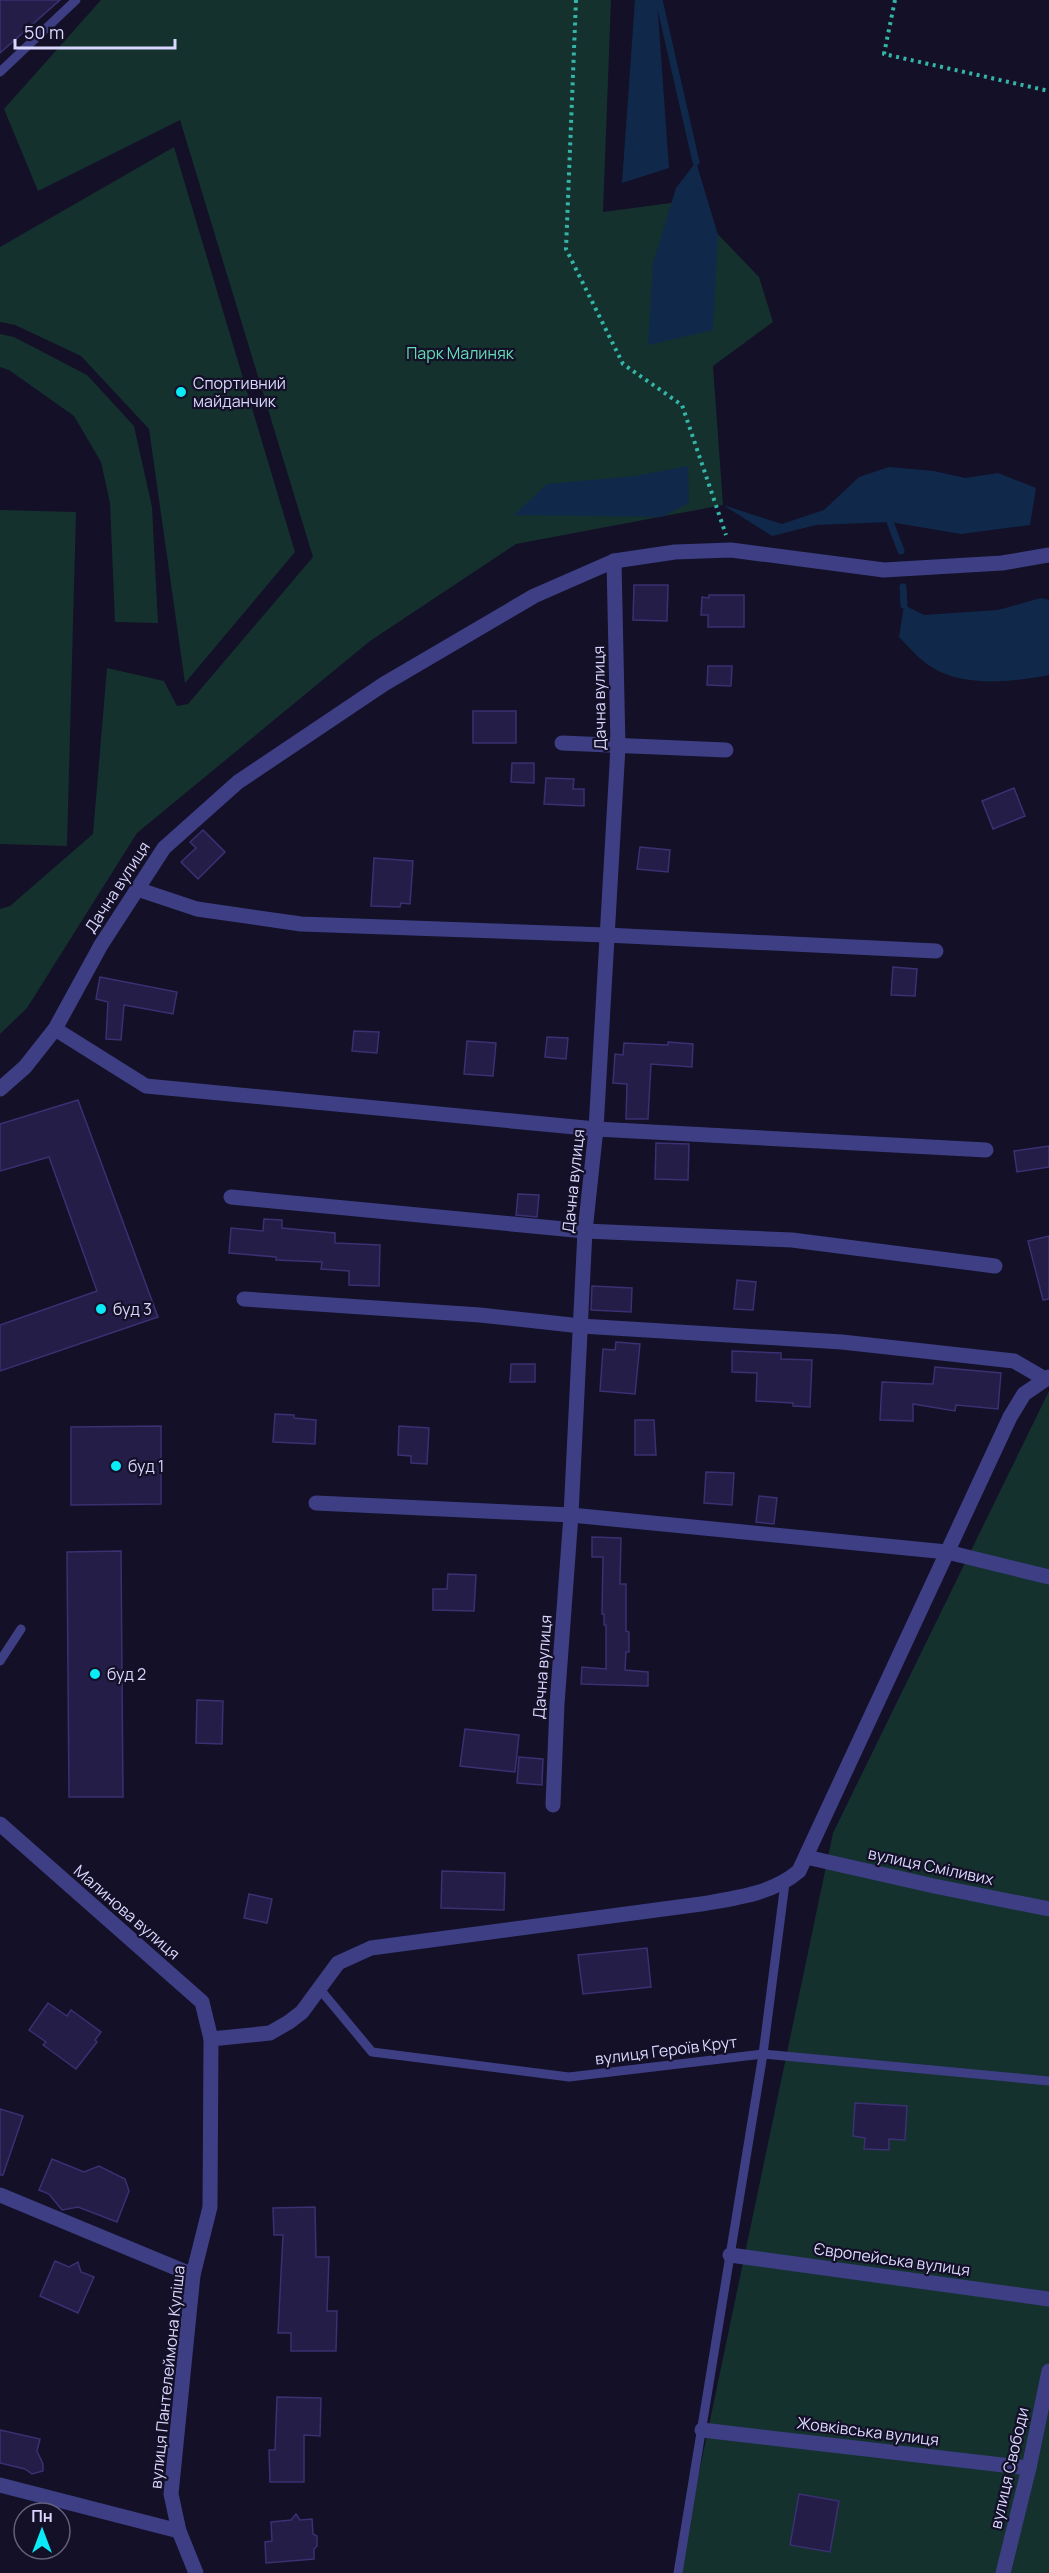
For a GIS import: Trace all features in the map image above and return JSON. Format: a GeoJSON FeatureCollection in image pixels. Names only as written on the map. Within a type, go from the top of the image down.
{"type":"FeatureCollection","features":[{"type":"Feature","properties":{"kind":"street","name":"Дачна вулиця"},"geometry":{"type":"LineString","coordinates":[[0,1089],[25,1067],[56,1029],[101,945],[164,848],[238,782],[384,684],[534,596],[614,561],[675,552],[731,550],[884,570],[1002,563],[1049,555]]}},
{"type":"Feature","properties":{"kind":"street","name":"Дачна вулиця"},"geometry":{"type":"LineString","coordinates":[[553,1805],[571,1515],[585,1231],[596,1129],[618,747],[614,561]]}},
{"type":"Feature","properties":{"kind":"street"},"geometry":{"type":"LineString","coordinates":[[562,743],[726,750]]}},
{"type":"Feature","properties":{"kind":"street"},"geometry":{"type":"LineString","coordinates":[[137,889],[196,909],[301,924],[606,935],[936,951]]}},
{"type":"Feature","properties":{"kind":"street"},"geometry":{"type":"LineString","coordinates":[[56,1029],[146,1086],[596,1129],[987,1150]]}},
{"type":"Feature","properties":{"kind":"street"},"geometry":{"type":"LineString","coordinates":[[231,1197],[585,1231],[792,1240],[995,1266]]}},
{"type":"Feature","properties":{"kind":"street"},"geometry":{"type":"LineString","coordinates":[[211,2039],[270,2033],[302,2012],[318,1987],[338,1963],[371,1948],[701,1904],[745,1897],[785,1883],[799,1871],[806,1857],[1010,1417],[1024,1394],[1047,1378],[1014,1361],[842,1342],[581,1326],[480,1315],[244,1299]]}},
{"type":"Feature","properties":{"kind":"street"},"geometry":{"type":"LineString","coordinates":[[316,1503],[571,1515],[947,1552],[1049,1577]]}},
{"type":"Feature","properties":{"kind":"street","name":"Малинова вулиця"},"geometry":{"type":"LineString","coordinates":[[0,1824],[202,2002],[211,2039]]}},
{"type":"Feature","properties":{"kind":"street","name":"вулиця Сміливих"},"geometry":{"type":"LineString","coordinates":[[806,1857],[1049,1909]]}},
{"type":"Feature","properties":{"kind":"street","name":"вулиця Пантелеймона Куліша"},"geometry":{"type":"LineString","coordinates":[[196,2573],[179,2531],[171,2494],[193,2275],[210,2207],[211,2039]]}},
{"type":"Feature","properties":{"kind":"street"},"geometry":{"type":"LineString","coordinates":[[0,2195],[193,2275]]}},
{"type":"Feature","properties":{"kind":"street","name":"Європейська вулиця"},"geometry":{"type":"LineString","coordinates":[[730,2255],[1049,2299]]}},
{"type":"Feature","properties":{"kind":"street","name":"вулиця Свободи"},"geometry":{"type":"LineString","coordinates":[[1004,2573],[1049,2371]]}},
{"type":"Feature","properties":{"kind":"street","name":"Жовківська вулиця"},"geometry":{"type":"LineString","coordinates":[[702,2430],[1029,2468]]}},
{"type":"Feature","properties":{"kind":"street"},"geometry":{"type":"LineString","coordinates":[[0,2486],[179,2531]]}},
{"type":"Feature","properties":{"kind":"lane"},"geometry":{"type":"LineString","coordinates":[[0,72],[76,0]]}},
{"type":"Feature","properties":{"kind":"lane"},"geometry":{"type":"LineString","coordinates":[[0,1661],[21,1629]]}},
{"type":"Feature","properties":{"kind":"lane"},"geometry":{"type":"LineString","coordinates":[[678,2573],[763,2054],[785,1883]]}},
{"type":"Feature","properties":{"kind":"lane","name":"вулиця Героїв Крут"},"geometry":{"type":"LineString","coordinates":[[318,1987],[372,2052],[569,2077],[763,2054],[1049,2081]]}},
{"type":"Feature","properties":{"kind":"path"},"geometry":{"type":"LineString","coordinates":[[576,0],[567,249],[623,364],[682,405],[731,550]]}},
{"type":"Feature","properties":{"kind":"path"},"geometry":{"type":"LineString","coordinates":[[895,0],[884,54],[1049,91]]}},
{"type":"Feature","properties":{"kind":"green space","name":"Парк Малиняк"},"geometry":{"type":"Polygon","coordinates":[[[101,0],[611,0],[603,212],[686,201],[759,277],[773,322],[713,366],[723,505],[516,544],[370,641],[137,833],[27,1008],[0,1034],[0,909],[10,906],[93,834],[107,668],[164,681],[177,706],[188,704],[313,557],[180,120],[38,191],[4,109],[101,0]]]}},
{"type":"Feature","properties":{"kind":"green space","name":"Спортивний майданчик"},"geometry":{"type":"Polygon","coordinates":[[[174,147],[295,552],[185,683],[149,429],[81,356],[15,325],[0,322],[0,247],[174,147]]]}},
{"type":"Feature","properties":{"kind":"green space"},"geometry":{"type":"Polygon","coordinates":[[[0,334],[14,337],[87,375],[134,426],[152,507],[158,623],[115,622],[110,503],[101,462],[74,416],[9,370],[0,367],[0,334]]]}},
{"type":"Feature","properties":{"kind":"green space"},"geometry":{"type":"Polygon","coordinates":[[[0,510],[76,512],[67,846],[0,844],[0,510]]]}},
{"type":"Feature","properties":{"kind":"green space"},"geometry":{"type":"Polygon","coordinates":[[[1049,1391],[1049,2573],[678,2573],[833,1833],[1049,1391]]]}},
{"type":"Feature","properties":{"kind":"water"},"geometry":{"type":"Polygon","coordinates":[[[635,0],[657,0],[669,168],[622,183],[635,0]]]}},
{"type":"Feature","properties":{"kind":"water"},"geometry":{"type":"Polygon","coordinates":[[[696,162],[718,235],[713,330],[648,345],[653,263],[676,188],[696,162]]]}},
{"type":"Feature","properties":{"kind":"water"},"geometry":{"type":"Polygon","coordinates":[[[688,466],[689,503],[661,517],[514,515],[547,484],[636,476],[688,466]]]}},
{"type":"Feature","properties":{"kind":"water"},"geometry":{"type":"Polygon","coordinates":[[[889,467],[934,471],[965,478],[998,473],[1036,488],[1030,525],[961,534],[890,522],[816,525],[772,536],[723,505],[782,524],[824,510],[859,477],[889,467]]]}},
{"type":"Feature","properties":{"kind":"water"},"geometry":{"type":"Polygon","coordinates":[[[1041,598],[1049,600],[1049,675],[1004,681],[957,678],[926,663],[899,637],[904,605],[924,615],[998,610],[1041,598]]]}},
{"type":"Feature","properties":{"kind":"building"},"geometry":{"type":"Polygon","coordinates":[[[0,0],[60,0],[0,53],[0,0]]]}},
{"type":"Feature","properties":{"kind":"building"},"geometry":{"type":"Polygon","coordinates":[[[634,585],[668,585],[667,621],[633,620],[634,585]]]}},
{"type":"Feature","properties":{"kind":"building"},"geometry":{"type":"Polygon","coordinates":[[[709,595],[744,595],[744,627],[708,627],[708,615],[701,615],[702,597],[709,598],[709,595]]]}},
{"type":"Feature","properties":{"kind":"building"},"geometry":{"type":"Polygon","coordinates":[[[708,666],[732,666],[731,686],[707,685],[708,666]]]}},
{"type":"Feature","properties":{"kind":"building"},"geometry":{"type":"Polygon","coordinates":[[[473,711],[516,711],[516,743],[473,743],[473,711]]]}},
{"type":"Feature","properties":{"kind":"building"},"geometry":{"type":"Polygon","coordinates":[[[512,763],[534,763],[534,783],[511,782],[512,763]]]}},
{"type":"Feature","properties":{"kind":"building"},"geometry":{"type":"Polygon","coordinates":[[[546,778],[574,779],[573,789],[584,789],[584,806],[544,804],[546,778]]]}},
{"type":"Feature","properties":{"kind":"building"},"geometry":{"type":"Polygon","coordinates":[[[1014,788],[1025,816],[993,829],[982,801],[1014,788]]]}},
{"type":"Feature","properties":{"kind":"building"},"geometry":{"type":"Polygon","coordinates":[[[203,830],[225,852],[198,879],[181,862],[196,848],[190,842],[203,830]]]}},
{"type":"Feature","properties":{"kind":"building"},"geometry":{"type":"Polygon","coordinates":[[[640,847],[670,850],[668,872],[637,869],[640,847]]]}},
{"type":"Feature","properties":{"kind":"building"},"geometry":{"type":"Polygon","coordinates":[[[374,858],[413,861],[410,904],[401,903],[400,907],[371,906],[374,858]]]}},
{"type":"Feature","properties":{"kind":"building"},"geometry":{"type":"Polygon","coordinates":[[[893,967],[917,969],[915,996],[891,995],[893,967]]]}},
{"type":"Feature","properties":{"kind":"building"},"geometry":{"type":"Polygon","coordinates":[[[100,977],[177,992],[173,1014],[124,1005],[121,1040],[106,1039],[108,1002],[96,999],[100,977]]]}},
{"type":"Feature","properties":{"kind":"building"},"geometry":{"type":"Polygon","coordinates":[[[354,1031],[379,1032],[377,1053],[352,1051],[354,1031]]]}},
{"type":"Feature","properties":{"kind":"building"},"geometry":{"type":"Polygon","coordinates":[[[547,1037],[568,1038],[566,1059],[545,1057],[547,1037]]]}},
{"type":"Feature","properties":{"kind":"building"},"geometry":{"type":"Polygon","coordinates":[[[467,1041],[496,1043],[493,1076],[464,1074],[467,1041]]]}},
{"type":"Feature","properties":{"kind":"building"},"geometry":{"type":"Polygon","coordinates":[[[668,1042],[693,1044],[692,1067],[651,1064],[648,1119],[626,1119],[627,1084],[613,1083],[615,1054],[623,1055],[624,1043],[668,1045],[668,1042]]]}},
{"type":"Feature","properties":{"kind":"building"},"geometry":{"type":"Polygon","coordinates":[[[78,1100],[158,1317],[0,1371],[0,1325],[97,1291],[49,1157],[0,1171],[0,1124],[78,1100]]]}},
{"type":"Feature","properties":{"kind":"building"},"geometry":{"type":"Polygon","coordinates":[[[656,1143],[689,1144],[688,1180],[655,1179],[656,1143]]]}},
{"type":"Feature","properties":{"kind":"building"},"geometry":{"type":"Polygon","coordinates":[[[1049,1146],[1049,1167],[1017,1172],[1014,1151],[1049,1146]]]}},
{"type":"Feature","properties":{"kind":"building"},"geometry":{"type":"Polygon","coordinates":[[[518,1194],[539,1195],[537,1217],[516,1215],[518,1194]]]}},
{"type":"Feature","properties":{"kind":"building"},"geometry":{"type":"Polygon","coordinates":[[[264,1219],[282,1220],[282,1228],[335,1233],[335,1243],[380,1245],[379,1286],[349,1285],[349,1271],[321,1269],[322,1262],[276,1260],[276,1257],[229,1253],[231,1228],[263,1231],[264,1219]]]}},
{"type":"Feature","properties":{"kind":"building"},"geometry":{"type":"Polygon","coordinates":[[[1049,1236],[1049,1299],[1043,1300],[1028,1241],[1049,1236]]]}},
{"type":"Feature","properties":{"kind":"building"},"geometry":{"type":"Polygon","coordinates":[[[737,1280],[756,1282],[753,1310],[734,1309],[737,1280]]]}},
{"type":"Feature","properties":{"kind":"building"},"geometry":{"type":"Polygon","coordinates":[[[592,1286],[632,1288],[631,1312],[591,1310],[592,1286]]]}},
{"type":"Feature","properties":{"kind":"building"},"geometry":{"type":"Polygon","coordinates":[[[616,1342],[640,1344],[635,1394],[600,1391],[603,1349],[615,1350],[616,1342]]]}},
{"type":"Feature","properties":{"kind":"building"},"geometry":{"type":"Polygon","coordinates":[[[732,1351],[781,1353],[781,1359],[812,1360],[810,1407],[793,1406],[793,1403],[756,1401],[757,1373],[732,1372],[732,1351]]]}},
{"type":"Feature","properties":{"kind":"building"},"geometry":{"type":"Polygon","coordinates":[[[511,1364],[535,1364],[535,1382],[510,1382],[511,1364]]]}},
{"type":"Feature","properties":{"kind":"building"},"geometry":{"type":"Polygon","coordinates":[[[935,1367],[1001,1373],[998,1409],[956,1405],[955,1411],[913,1404],[913,1421],[880,1420],[882,1382],[933,1384],[935,1367]]]}},
{"type":"Feature","properties":{"kind":"building"},"geometry":{"type":"Polygon","coordinates":[[[275,1414],[316,1420],[315,1444],[273,1442],[275,1414]]]}},
{"type":"Feature","properties":{"kind":"building"},"geometry":{"type":"Polygon","coordinates":[[[635,1420],[654,1420],[656,1455],[635,1455],[635,1420]]]}},
{"type":"Feature","properties":{"kind":"building","name":"буд 1"},"geometry":{"type":"Polygon","coordinates":[[[161,1426],[161,1504],[71,1505],[71,1427],[161,1426]]]}},
{"type":"Feature","properties":{"kind":"building"},"geometry":{"type":"Polygon","coordinates":[[[399,1426],[429,1428],[427,1464],[411,1463],[411,1456],[398,1455],[399,1426]]]}},
{"type":"Feature","properties":{"kind":"building"},"geometry":{"type":"Polygon","coordinates":[[[706,1472],[734,1473],[732,1505],[704,1503],[706,1472]]]}},
{"type":"Feature","properties":{"kind":"building"},"geometry":{"type":"Polygon","coordinates":[[[759,1496],[777,1498],[774,1524],[756,1522],[759,1496]]]}},
{"type":"Feature","properties":{"kind":"building"},"geometry":{"type":"Polygon","coordinates":[[[592,1537],[621,1538],[620,1584],[626,1584],[626,1631],[629,1632],[629,1652],[626,1652],[625,1670],[648,1672],[648,1686],[581,1684],[582,1667],[606,1669],[606,1625],[604,1625],[604,1614],[602,1614],[603,1557],[592,1557],[592,1537]]]}},
{"type":"Feature","properties":{"kind":"building","name":"буд 2"},"geometry":{"type":"Polygon","coordinates":[[[121,1551],[123,1797],[69,1797],[67,1552],[121,1551]]]}},
{"type":"Feature","properties":{"kind":"building"},"geometry":{"type":"Polygon","coordinates":[[[448,1574],[476,1575],[474,1611],[433,1610],[433,1589],[447,1589],[448,1574]]]}},
{"type":"Feature","properties":{"kind":"building"},"geometry":{"type":"Polygon","coordinates":[[[197,1700],[223,1701],[222,1744],[196,1743],[197,1700]]]}},
{"type":"Feature","properties":{"kind":"building"},"geometry":{"type":"Polygon","coordinates":[[[465,1729],[519,1735],[515,1772],[460,1766],[465,1729]]]}},
{"type":"Feature","properties":{"kind":"building"},"geometry":{"type":"Polygon","coordinates":[[[519,1757],[543,1759],[542,1785],[517,1783],[519,1757]]]}},
{"type":"Feature","properties":{"kind":"building"},"geometry":{"type":"Polygon","coordinates":[[[442,1871],[505,1873],[504,1910],[441,1908],[442,1871]]]}},
{"type":"Feature","properties":{"kind":"building"},"geometry":{"type":"Polygon","coordinates":[[[249,1894],[272,1899],[267,1923],[244,1918],[249,1894]]]}},
{"type":"Feature","properties":{"kind":"building"},"geometry":{"type":"Polygon","coordinates":[[[647,1948],[651,1987],[583,1994],[578,1955],[647,1948]]]}},
{"type":"Feature","properties":{"kind":"building"},"geometry":{"type":"Polygon","coordinates":[[[48,2003],[67,2016],[71,2010],[101,2032],[95,2040],[97,2042],[76,2069],[43,2045],[46,2042],[29,2030],[48,2003]]]}},
{"type":"Feature","properties":{"kind":"building"},"geometry":{"type":"Polygon","coordinates":[[[855,2103],[907,2106],[905,2140],[889,2139],[889,2150],[864,2149],[865,2138],[853,2136],[855,2103]]]}},
{"type":"Feature","properties":{"kind":"building"},"geometry":{"type":"Polygon","coordinates":[[[0,2109],[23,2116],[3,2175],[0,2175],[0,2109]]]}},
{"type":"Feature","properties":{"kind":"building"},"geometry":{"type":"Polygon","coordinates":[[[52,2159],[84,2172],[99,2166],[125,2179],[129,2191],[117,2222],[78,2207],[62,2210],[49,2194],[39,2190],[52,2159]]]}},
{"type":"Feature","properties":{"kind":"building"},"geometry":{"type":"Polygon","coordinates":[[[315,2207],[316,2257],[329,2257],[327,2311],[337,2311],[336,2351],[291,2351],[291,2333],[278,2333],[283,2235],[274,2235],[273,2208],[315,2207]]]}},
{"type":"Feature","properties":{"kind":"building"},"geometry":{"type":"Polygon","coordinates":[[[55,2261],[69,2267],[78,2262],[81,2272],[94,2277],[78,2313],[40,2296],[55,2261]]]}},
{"type":"Feature","properties":{"kind":"building"},"geometry":{"type":"Polygon","coordinates":[[[277,2397],[321,2398],[320,2436],[304,2435],[304,2482],[270,2482],[269,2450],[275,2450],[277,2397]]]}},
{"type":"Feature","properties":{"kind":"building"},"geometry":{"type":"Polygon","coordinates":[[[0,2430],[40,2439],[37,2451],[43,2464],[43,2471],[32,2474],[25,2469],[0,2463],[0,2430]]]}},
{"type":"Feature","properties":{"kind":"building"},"geometry":{"type":"Polygon","coordinates":[[[799,2494],[839,2501],[830,2552],[790,2545],[799,2494]]]}},
{"type":"Feature","properties":{"kind":"building"},"geometry":{"type":"Polygon","coordinates":[[[296,2514],[300,2520],[312,2519],[313,2534],[317,2536],[314,2559],[266,2563],[265,2542],[272,2541],[271,2522],[291,2520],[296,2514]]]}},
{"type":"Feature","properties":{"kind":"waterway"},"geometry":{"type":"LineString","coordinates":[[659,0],[696,162]]}},
{"type":"Feature","properties":{"kind":"waterway"},"geometry":{"type":"LineString","coordinates":[[890,522],[901,551]]}},
{"type":"Feature","properties":{"kind":"waterway"},"geometry":{"type":"LineString","coordinates":[[903,587],[904,605]]}},
{"type":"Feature","properties":{"kind":"place","name":"Спортивний майданчик"},"geometry":{"type":"Point","coordinates":[181,392]}},
{"type":"Feature","properties":{"kind":"place","name":"буд 3"},"geometry":{"type":"Point","coordinates":[101,1309]}},
{"type":"Feature","properties":{"kind":"place","name":"буд 1"},"geometry":{"type":"Point","coordinates":[116,1466]}},
{"type":"Feature","properties":{"kind":"place","name":"буд 2"},"geometry":{"type":"Point","coordinates":[95,1674]}}]}
